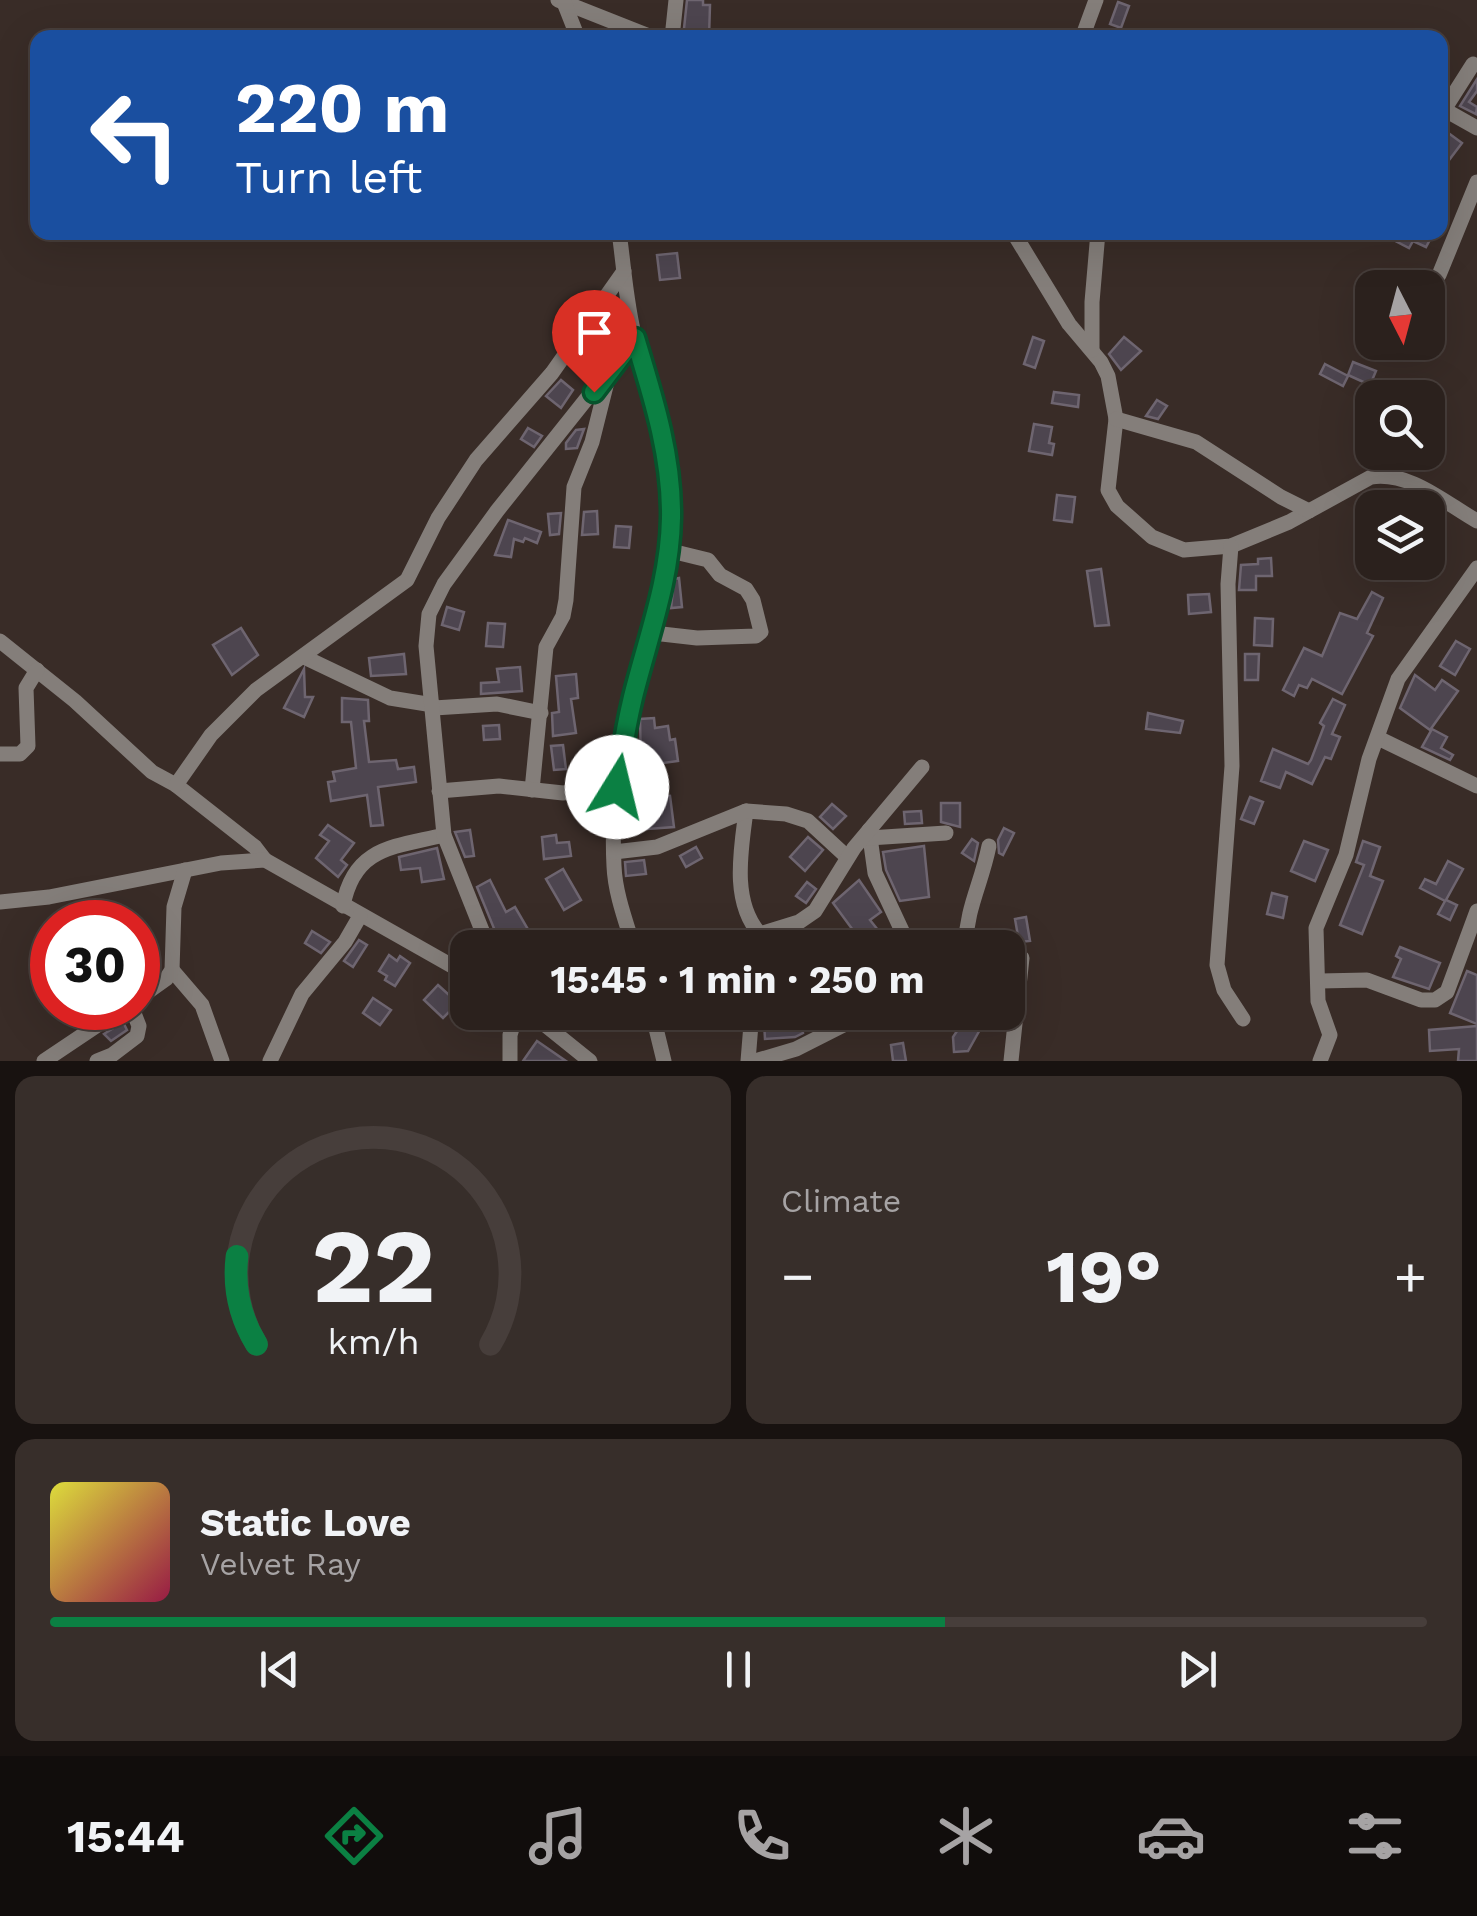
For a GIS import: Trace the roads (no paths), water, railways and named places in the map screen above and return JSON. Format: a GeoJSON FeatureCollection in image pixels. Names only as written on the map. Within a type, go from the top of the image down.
{"type":"FeatureCollection","features":[{"type":"Feature","properties":{"kind":"street"},"geometry":{"type":"LineString","coordinates":[[673,30],[676,0]]}},
{"type":"Feature","properties":{"kind":"street"},"geometry":{"type":"LineString","coordinates":[[1085,30],[1096,0]]}},
{"type":"Feature","properties":{"kind":"street"},"geometry":{"type":"LineString","coordinates":[[561,1],[574,30]]}},
{"type":"Feature","properties":{"kind":"street"},"geometry":{"type":"LineString","coordinates":[[561,1],[634,30]]}},
{"type":"Feature","properties":{"kind":"street"},"geometry":{"type":"LineString","coordinates":[[1448,105],[1473,64]]}},
{"type":"Feature","properties":{"kind":"street"},"geometry":{"type":"LineString","coordinates":[[1448,115],[1477,128]]}},
{"type":"Feature","properties":{"kind":"street"},"geometry":{"type":"LineString","coordinates":[[1442,270],[1477,182]]}},
{"type":"Feature","properties":{"kind":"street"},"geometry":{"type":"LineString","coordinates":[[620,240],[635,338],[655,403],[670,489],[667,550],[653,633],[634,694],[617,787],[614,870],[629,930]]}},
{"type":"Feature","properties":{"kind":"street"},"geometry":{"type":"LineString","coordinates":[[1018,240],[1069,324],[1108,376],[1116,418],[1108,484],[1111,499],[1152,537],[1170,546],[1198,551],[1231,546],[1380,476],[1411,482],[1477,521]]}},
{"type":"Feature","properties":{"kind":"street"},"geometry":{"type":"LineString","coordinates":[[1092,350],[1097,240]]}},
{"type":"Feature","properties":{"kind":"street"},"geometry":{"type":"LineString","coordinates":[[176,785],[211,735],[256,690],[407,580],[438,518],[476,460],[552,373],[624,271]]}},
{"type":"Feature","properties":{"kind":"street"},"geometry":{"type":"LineString","coordinates":[[482,930],[444,835],[426,646],[429,614],[497,511],[635,338]]}},
{"type":"Feature","properties":{"kind":"street"},"geometry":{"type":"LineString","coordinates":[[532,790],[546,647],[563,616],[566,600],[574,487],[592,442],[609,374]]}},
{"type":"Feature","properties":{"kind":"street"},"geometry":{"type":"LineString","coordinates":[[1116,418],[1196,442],[1310,511]]}},
{"type":"Feature","properties":{"kind":"street"},"geometry":{"type":"LineString","coordinates":[[1231,546],[1228,584],[1232,766],[1217,965],[1224,990],[1244,1019]]}},
{"type":"Feature","properties":{"kind":"street"},"geometry":{"type":"LineString","coordinates":[[653,633],[718,638],[756,636],[761,632],[746,589],[720,575],[708,560],[667,550]]}},
{"type":"Feature","properties":{"kind":"street"},"geometry":{"type":"LineString","coordinates":[[1320,1061],[1330,1035],[1318,1001],[1316,928],[1346,855],[1369,758],[1398,679],[1477,568]]}},
{"type":"Feature","properties":{"kind":"street"},"geometry":{"type":"LineString","coordinates":[[0,641],[152,772],[176,785],[255,847],[265,860],[450,965]]}},
{"type":"Feature","properties":{"kind":"street"},"geometry":{"type":"LineString","coordinates":[[304,657],[390,698],[434,707],[497,704],[541,713]]}},
{"type":"Feature","properties":{"kind":"street"},"geometry":{"type":"LineString","coordinates":[[0,754],[20,754],[28,746],[26,688],[37,670]]}},
{"type":"Feature","properties":{"kind":"street"},"geometry":{"type":"LineString","coordinates":[[1378,738],[1477,786]]}},
{"type":"Feature","properties":{"kind":"street"},"geometry":{"type":"LineString","coordinates":[[782,930],[815,911],[847,858],[922,767]]}},
{"type":"Feature","properties":{"kind":"street"},"geometry":{"type":"LineString","coordinates":[[439,791],[499,786],[563,793],[617,787]]}},
{"type":"Feature","properties":{"kind":"street"},"geometry":{"type":"LineString","coordinates":[[614,852],[658,847],[746,811],[786,814],[808,821],[847,858]]}},
{"type":"Feature","properties":{"kind":"street"},"geometry":{"type":"LineString","coordinates":[[746,811],[740,856],[743,900],[753,930]]}},
{"type":"Feature","properties":{"kind":"street"},"geometry":{"type":"LineString","coordinates":[[869,834],[946,833]]}},
{"type":"Feature","properties":{"kind":"street"},"geometry":{"type":"LineString","coordinates":[[869,834],[875,873],[902,930]]}},
{"type":"Feature","properties":{"kind":"street"},"geometry":{"type":"LineString","coordinates":[[343,906],[350,878],[380,849],[444,835]]}},
{"type":"Feature","properties":{"kind":"street"},"geometry":{"type":"LineString","coordinates":[[967,930],[969,904],[982,878],[989,846]]}},
{"type":"Feature","properties":{"kind":"street"},"geometry":{"type":"LineString","coordinates":[[0,902],[265,860]]}},
{"type":"Feature","properties":{"kind":"street"},"geometry":{"type":"LineString","coordinates":[[160,983],[172,970],[174,907],[185,870]]}},
{"type":"Feature","properties":{"kind":"street"},"geometry":{"type":"LineString","coordinates":[[1320,981],[1366,980],[1421,1000],[1434,1000],[1447,992],[1477,911]]}},
{"type":"Feature","properties":{"kind":"street"},"geometry":{"type":"LineString","coordinates":[[270,1061],[302,994],[345,942],[360,916]]}},
{"type":"Feature","properties":{"kind":"street"},"geometry":{"type":"LineString","coordinates":[[172,970],[202,1005],[222,1061]]}},
{"type":"Feature","properties":{"kind":"street"},"geometry":{"type":"LineString","coordinates":[[44,1061],[90,1030]]}},
{"type":"Feature","properties":{"kind":"street"},"geometry":{"type":"LineString","coordinates":[[97,1061],[112,1055],[137,1036],[138,1030]]}},
{"type":"Feature","properties":{"kind":"street"},"geometry":{"type":"LineString","coordinates":[[510,1061],[512,1030]]}},
{"type":"Feature","properties":{"kind":"street"},"geometry":{"type":"LineString","coordinates":[[551,1030],[590,1061]]}},
{"type":"Feature","properties":{"kind":"street"},"geometry":{"type":"LineString","coordinates":[[656,1030],[664,1061]]}},
{"type":"Feature","properties":{"kind":"street"},"geometry":{"type":"LineString","coordinates":[[752,1030],[752,1061],[796,1049],[833,1030]]}},
{"type":"Feature","properties":{"kind":"street"},"geometry":{"type":"LineString","coordinates":[[1011,1030],[1011,1061]]}}]}
